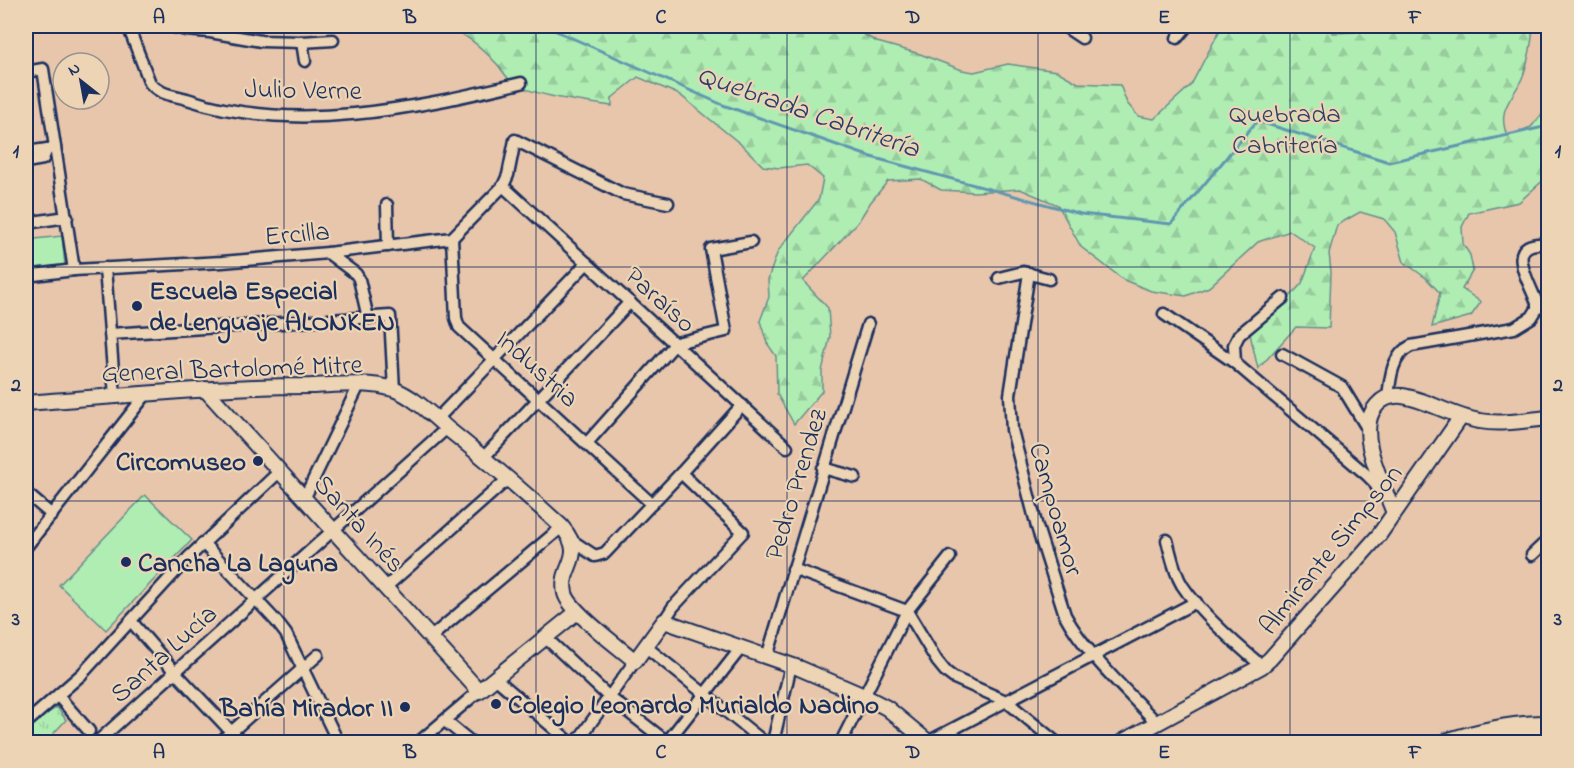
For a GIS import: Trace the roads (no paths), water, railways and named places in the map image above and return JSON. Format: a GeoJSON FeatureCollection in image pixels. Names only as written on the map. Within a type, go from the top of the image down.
{"type":"FeatureCollection","features":[{"type":"Feature","properties":{"kind":"highway"},"geometry":{"type":"LineString","coordinates":[[1449,742],[1480,733],[1519,726],[1548,725]]}},
{"type":"Feature","properties":{"kind":"highway"},"geometry":{"type":"LineString","coordinates":[[1501,742],[1517,739],[1548,741]]}},
{"type":"Feature","properties":{"kind":"street","name":"Julio Verne"},"geometry":{"type":"LineString","coordinates":[[128,26],[150,84],[154,88],[162,93],[202,105],[251,114],[291,116],[387,111],[454,99],[521,83]]}},
{"type":"Feature","properties":{"kind":"street"},"geometry":{"type":"LineString","coordinates":[[170,26],[182,30],[210,32],[261,41],[333,40]]}},
{"type":"Feature","properties":{"kind":"street"},"geometry":{"type":"LineString","coordinates":[[1064,26],[1082,38]]}},
{"type":"Feature","properties":{"kind":"street"},"geometry":{"type":"LineString","coordinates":[[1177,38],[1187,26]]}},
{"type":"Feature","properties":{"kind":"street"},"geometry":{"type":"LineString","coordinates":[[302,42],[305,61]]}},
{"type":"Feature","properties":{"kind":"street"},"geometry":{"type":"LineString","coordinates":[[26,72],[43,69],[51,148],[67,217],[74,270]]}},
{"type":"Feature","properties":{"kind":"street"},"geometry":{"type":"LineString","coordinates":[[452,237],[503,186],[508,175],[515,141],[623,194],[668,203]]}},
{"type":"Feature","properties":{"kind":"street"},"geometry":{"type":"LineString","coordinates":[[26,152],[51,148]]}},
{"type":"Feature","properties":{"kind":"street"},"geometry":{"type":"LineString","coordinates":[[26,162],[43,159],[51,148]]}},
{"type":"Feature","properties":{"kind":"street","name":"Paraíso"},"geometry":{"type":"LineString","coordinates":[[503,186],[787,447]]}},
{"type":"Feature","properties":{"kind":"street"},"geometry":{"type":"LineString","coordinates":[[387,204],[388,246]]}},
{"type":"Feature","properties":{"kind":"street"},"geometry":{"type":"LineString","coordinates":[[26,223],[67,217]]}},
{"type":"Feature","properties":{"kind":"street","name":"Ercilla"},"geometry":{"type":"LineString","coordinates":[[26,276],[74,270],[222,262],[388,246],[452,237]]}},
{"type":"Feature","properties":{"kind":"street","name":"Industria"},"geometry":{"type":"LineString","coordinates":[[452,237],[456,323],[652,504]]}},
{"type":"Feature","properties":{"kind":"street"},"geometry":{"type":"LineString","coordinates":[[587,443],[676,343],[726,331],[711,249],[751,242]]}},
{"type":"Feature","properties":{"kind":"street"},"geometry":{"type":"LineString","coordinates":[[1388,398],[1392,371],[1398,356],[1411,346],[1514,328],[1528,321],[1535,313],[1537,303],[1522,268],[1522,252],[1530,245],[1548,244]]}},
{"type":"Feature","properties":{"kind":"street"},"geometry":{"type":"LineString","coordinates":[[328,252],[356,274],[368,318]]}},
{"type":"Feature","properties":{"kind":"street","name":"Santa Lucía"},"geometry":{"type":"LineString","coordinates":[[98,742],[334,530],[442,423],[494,359],[587,263]]}},
{"type":"Feature","properties":{"kind":"street"},"geometry":{"type":"LineString","coordinates":[[105,268],[115,396]]}},
{"type":"Feature","properties":{"kind":"street"},"geometry":{"type":"LineString","coordinates":[[999,278],[1016,273],[1029,273],[1049,279]]}},
{"type":"Feature","properties":{"kind":"street","name":"Campoamor"},"geometry":{"type":"LineString","coordinates":[[1029,273],[1010,395],[1012,430],[1037,527],[1070,626],[1158,724]]}},
{"type":"Feature","properties":{"kind":"street"},"geometry":{"type":"LineString","coordinates":[[1235,363],[1234,349],[1239,335],[1283,298]]}},
{"type":"Feature","properties":{"kind":"street"},"geometry":{"type":"LineString","coordinates":[[484,457],[630,302]]}},
{"type":"Feature","properties":{"kind":"street"},"geometry":{"type":"LineString","coordinates":[[1164,314],[1235,363],[1374,482],[1392,515]]}},
{"type":"Feature","properties":{"kind":"street"},"geometry":{"type":"LineString","coordinates":[[111,334],[390,316],[394,390]]}},
{"type":"Feature","properties":{"kind":"street","name":"Pedro Prendez"},"geometry":{"type":"LineString","coordinates":[[767,657],[868,324]]}},
{"type":"Feature","properties":{"kind":"street"},"geometry":{"type":"LineString","coordinates":[[1282,354],[1342,387],[1367,428],[1372,457],[1392,515]]}},
{"type":"Feature","properties":{"kind":"street"},"geometry":{"type":"LineString","coordinates":[[305,497],[359,385]]}},
{"type":"Feature","properties":{"kind":"street","name":"General Bartolomé Mitre"},"geometry":{"type":"LineString","coordinates":[[26,403],[205,389],[378,386],[394,390],[442,423],[509,478],[562,527],[571,540],[595,556],[605,553],[652,504]]}},
{"type":"Feature","properties":{"kind":"street","name":"Santa Inés"},"geometry":{"type":"LineString","coordinates":[[205,389],[479,691]]}},
{"type":"Feature","properties":{"kind":"street"},"geometry":{"type":"LineString","coordinates":[[26,547],[147,393]]}},
{"type":"Feature","properties":{"kind":"street"},"geometry":{"type":"LineString","coordinates":[[1367,428],[1373,409],[1381,401],[1403,396],[1461,417],[1483,422],[1548,418]]}},
{"type":"Feature","properties":{"kind":"street"},"geometry":{"type":"LineString","coordinates":[[652,504],[742,405]]}},
{"type":"Feature","properties":{"kind":"street","name":"Almirante Simpson"},"geometry":{"type":"LineString","coordinates":[[1122,742],[1262,666],[1289,640],[1379,535],[1461,417]]}},
{"type":"Feature","properties":{"kind":"street"},"geometry":{"type":"LineString","coordinates":[[823,468],[855,477]]}},
{"type":"Feature","properties":{"kind":"street"},"geometry":{"type":"LineString","coordinates":[[26,723],[58,696],[203,543],[280,471]]}},
{"type":"Feature","properties":{"kind":"street"},"geometry":{"type":"LineString","coordinates":[[577,742],[674,607],[743,532],[681,473]]}},
{"type":"Feature","properties":{"kind":"street"},"geometry":{"type":"LineString","coordinates":[[386,587],[509,478]]}},
{"type":"Feature","properties":{"kind":"street"},"geometry":{"type":"LineString","coordinates":[[26,493],[52,515]]}},
{"type":"Feature","properties":{"kind":"street"},"geometry":{"type":"LineString","coordinates":[[431,637],[562,527]]}},
{"type":"Feature","properties":{"kind":"street"},"geometry":{"type":"LineString","coordinates":[[571,540],[573,554],[566,577],[565,594],[577,612],[635,661]]}},
{"type":"Feature","properties":{"kind":"street"},"geometry":{"type":"LineString","coordinates":[[1167,540],[1178,578],[1196,602],[1262,666]]}},
{"type":"Feature","properties":{"kind":"street"},"geometry":{"type":"LineString","coordinates":[[1532,555],[1548,540]]}},
{"type":"Feature","properties":{"kind":"street"},"geometry":{"type":"LineString","coordinates":[[203,543],[286,634],[336,742]]}},
{"type":"Feature","properties":{"kind":"street"},"geometry":{"type":"LineString","coordinates":[[841,742],[907,610],[950,557]]}},
{"type":"Feature","properties":{"kind":"street"},"geometry":{"type":"LineString","coordinates":[[793,569],[907,610],[946,672],[954,678],[1006,701],[1056,742]]}},
{"type":"Feature","properties":{"kind":"street"},"geometry":{"type":"LineString","coordinates":[[664,621],[791,665],[864,696],[887,708],[928,742],[1196,602]]}},
{"type":"Feature","properties":{"kind":"street"},"geometry":{"type":"LineString","coordinates":[[419,742],[577,612]]}},
{"type":"Feature","properties":{"kind":"street"},"geometry":{"type":"LineString","coordinates":[[131,621],[175,672],[225,739],[241,742]]}},
{"type":"Feature","properties":{"kind":"street"},"geometry":{"type":"LineString","coordinates":[[546,638],[609,697],[667,742],[741,648]]}},
{"type":"Feature","properties":{"kind":"street"},"geometry":{"type":"LineString","coordinates":[[645,646],[764,742]]}},
{"type":"Feature","properties":{"kind":"street"},"geometry":{"type":"LineString","coordinates":[[225,739],[318,655]]}},
{"type":"Feature","properties":{"kind":"street"},"geometry":{"type":"LineString","coordinates":[[773,742],[791,665]]}},
{"type":"Feature","properties":{"kind":"street"},"geometry":{"type":"LineString","coordinates":[[495,678],[570,742]]}},
{"type":"Feature","properties":{"kind":"street"},"geometry":{"type":"LineString","coordinates":[[58,696],[89,730]]}},
{"type":"Feature","properties":{"kind":"street"},"geometry":{"type":"LineString","coordinates":[[445,721],[471,742]]}},
{"type":"Feature","properties":{"kind":"waterway","name":"Quebrada Cabritería"},"geometry":{"type":"LineString","coordinates":[[545,26],[723,105],[871,157],[1081,214],[1171,224],[1257,121],[1389,162],[1548,126]]}},
{"type":"Feature","properties":{"kind":"place","name":"Escuela Especial de Lenguaje ALONKEN"},"geometry":{"type":"Point","coordinates":[137,306]}},
{"type":"Feature","properties":{"kind":"place","name":"Circomuseo"},"geometry":{"type":"Point","coordinates":[258,461]}},
{"type":"Feature","properties":{"kind":"place","name":"Cancha La Laguna"},"geometry":{"type":"Point","coordinates":[126,562]}},
{"type":"Feature","properties":{"kind":"place","name":"Colegio Leonardo Murialdo Nadino"},"geometry":{"type":"Point","coordinates":[496,704]}},
{"type":"Feature","properties":{"kind":"place","name":"Bahía Mirador II"},"geometry":{"type":"Point","coordinates":[405,707]}}]}
